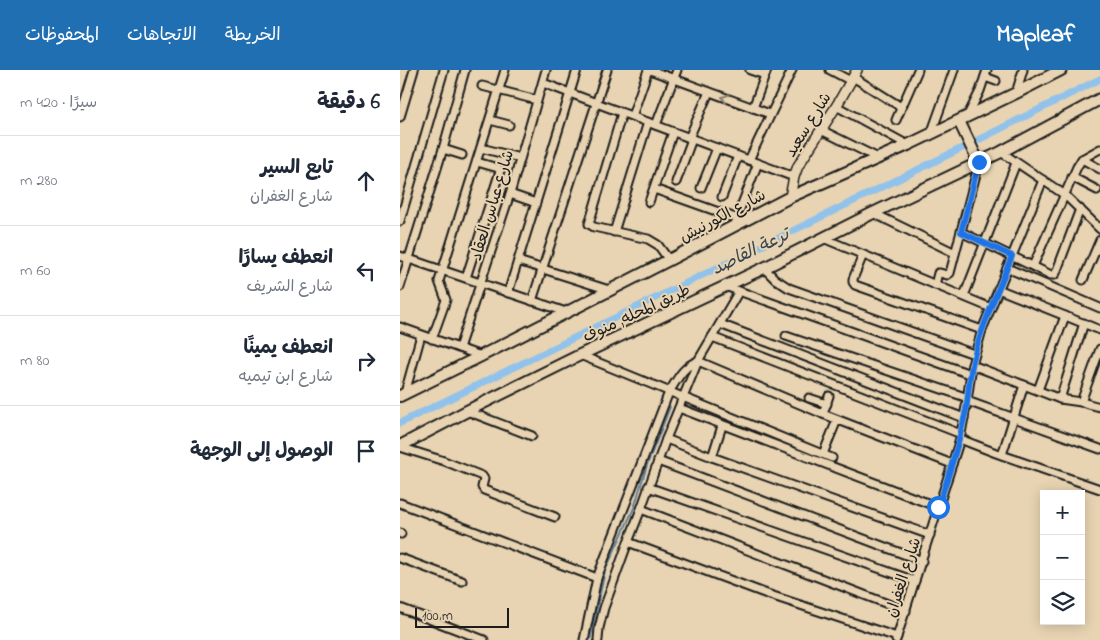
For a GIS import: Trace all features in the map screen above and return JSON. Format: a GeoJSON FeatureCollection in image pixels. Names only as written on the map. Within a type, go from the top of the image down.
{"type":"FeatureCollection","features":[{"type":"Feature","properties":{"kind":"main road","name":"شارع الكورنيش"},"geometry":{"type":"LineString","coordinates":[[402,394],[481,356],[790,196],[931,134],[963,122],[1062,70]]}},
{"type":"Feature","properties":{"kind":"main road","name":"طريق المحله, منوف"},"geometry":{"type":"LineString","coordinates":[[400,447],[467,411],[580,355],[764,268],[978,160],[1001,152],[1100,99]]}},
{"type":"Feature","properties":{"kind":"main road"},"geometry":{"type":"LineString","coordinates":[[963,122],[978,160]]}},
{"type":"Feature","properties":{"kind":"street"},"geometry":{"type":"LineString","coordinates":[[400,117],[414,70]]}},
{"type":"Feature","properties":{"kind":"street"},"geometry":{"type":"LineString","coordinates":[[400,221],[444,70]]}},
{"type":"Feature","properties":{"kind":"street"},"geometry":{"type":"LineString","coordinates":[[400,286],[443,149],[465,70]]}},
{"type":"Feature","properties":{"kind":"street"},"geometry":{"type":"LineString","coordinates":[[432,339],[446,300],[440,281],[442,270],[505,70]]}},
{"type":"Feature","properties":{"kind":"street","name":"شارع عباس العقاد"},"geometry":{"type":"LineString","coordinates":[[459,348],[510,194],[546,70]]}},
{"type":"Feature","properties":{"kind":"street"},"geometry":{"type":"LineString","coordinates":[[508,293],[577,70]]}},
{"type":"Feature","properties":{"kind":"street"},"geometry":{"type":"LineString","coordinates":[[532,301],[607,70]]}},
{"type":"Feature","properties":{"kind":"street"},"geometry":{"type":"LineString","coordinates":[[632,116],[649,70],[662,72],[674,79],[770,114]]}},
{"type":"Feature","properties":{"kind":"street"},"geometry":{"type":"LineString","coordinates":[[614,232],[652,124],[677,70]]}},
{"type":"Feature","properties":{"kind":"street"},"geometry":{"type":"LineString","coordinates":[[750,70],[766,73],[753,108]]}},
{"type":"Feature","properties":{"kind":"street"},"geometry":{"type":"LineString","coordinates":[[748,160],[792,70]]}},
{"type":"Feature","properties":{"kind":"street"},"geometry":{"type":"LineString","coordinates":[[830,70],[854,76],[902,107]]}},
{"type":"Feature","properties":{"kind":"street"},"geometry":{"type":"LineString","coordinates":[[896,120],[918,70]]}},
{"type":"Feature","properties":{"kind":"street"},"geometry":{"type":"LineString","coordinates":[[931,134],[954,70]]}},
{"type":"Feature","properties":{"kind":"street"},"geometry":{"type":"LineString","coordinates":[[1016,93],[1023,70]]}},
{"type":"Feature","properties":{"kind":"street"},"geometry":{"type":"LineString","coordinates":[[963,122],[986,74],[996,81]]}},
{"type":"Feature","properties":{"kind":"street","name":"شارع سعيد"},"geometry":{"type":"LineString","coordinates":[[790,196],[798,166],[854,76]]}},
{"type":"Feature","properties":{"kind":"street"},"geometry":{"type":"LineString","coordinates":[[943,76],[951,78]]}},
{"type":"Feature","properties":{"kind":"street"},"geometry":{"type":"LineString","coordinates":[[543,83],[794,177]]}},
{"type":"Feature","properties":{"kind":"street"},"geometry":{"type":"LineString","coordinates":[[482,86],[537,100]]}},
{"type":"Feature","properties":{"kind":"street"},"geometry":{"type":"LineString","coordinates":[[676,182],[709,92]]}},
{"type":"Feature","properties":{"kind":"street"},"geometry":{"type":"LineString","coordinates":[[836,106],[908,144]]}},
{"type":"Feature","properties":{"kind":"street"},"geometry":{"type":"LineString","coordinates":[[622,113],[589,224],[614,232],[648,239],[658,245],[669,260]]}},
{"type":"Feature","properties":{"kind":"street"},"geometry":{"type":"LineString","coordinates":[[490,120],[509,125]]}},
{"type":"Feature","properties":{"kind":"street"},"geometry":{"type":"LineString","coordinates":[[821,130],[878,158]]}},
{"type":"Feature","properties":{"kind":"street"},"geometry":{"type":"LineString","coordinates":[[649,202],[673,132]]}},
{"type":"Feature","properties":{"kind":"street"},"geometry":{"type":"LineString","coordinates":[[481,148],[520,158]]}},
{"type":"Feature","properties":{"kind":"street"},"geometry":{"type":"LineString","coordinates":[[701,188],[717,148]]}},
{"type":"Feature","properties":{"kind":"street"},"geometry":{"type":"LineString","coordinates":[[443,149],[462,155]]}},
{"type":"Feature","properties":{"kind":"street"},"geometry":{"type":"LineString","coordinates":[[1033,266],[1072,177],[1082,159],[1100,149]]}},
{"type":"Feature","properties":{"kind":"street"},"geometry":{"type":"LineString","coordinates":[[1001,152],[1065,194],[1099,226]]}},
{"type":"Feature","properties":{"kind":"street"},"geometry":{"type":"LineString","coordinates":[[722,197],[738,156]]}},
{"type":"Feature","properties":{"kind":"street"},"geometry":{"type":"LineString","coordinates":[[1082,159],[1100,170]]}},
{"type":"Feature","properties":{"kind":"street"},"geometry":{"type":"LineString","coordinates":[[935,285],[938,273],[949,274],[978,160]]}},
{"type":"Feature","properties":{"kind":"street"},"geometry":{"type":"LineString","coordinates":[[466,278],[500,170],[476,162]]}},
{"type":"Feature","properties":{"kind":"street"},"geometry":{"type":"LineString","coordinates":[[740,209],[758,163]]}},
{"type":"Feature","properties":{"kind":"street"},"geometry":{"type":"LineString","coordinates":[[964,296],[1016,163]]}},
{"type":"Feature","properties":{"kind":"street"},"geometry":{"type":"LineString","coordinates":[[1072,177],[1097,190]]}},
{"type":"Feature","properties":{"kind":"street","name":"شارع الغفران"},"geometry":{"type":"LineString","coordinates":[[896,638],[960,436],[968,399],[974,354],[998,289],[1043,180]]}},
{"type":"Feature","properties":{"kind":"street"},"geometry":{"type":"LineString","coordinates":[[654,189],[744,221]]}},
{"type":"Feature","properties":{"kind":"street"},"geometry":{"type":"LineString","coordinates":[[510,194],[536,203]]}},
{"type":"Feature","properties":{"kind":"street"},"geometry":{"type":"LineString","coordinates":[[961,232],[1054,275],[1080,209]]}},
{"type":"Feature","properties":{"kind":"street"},"geometry":{"type":"LineString","coordinates":[[874,213],[955,253]]}},
{"type":"Feature","properties":{"kind":"street"},"geometry":{"type":"LineString","coordinates":[[823,238],[991,308]]}},
{"type":"Feature","properties":{"kind":"street"},"geometry":{"type":"LineString","coordinates":[[1083,280],[1100,240]]}},
{"type":"Feature","properties":{"kind":"street"},"geometry":{"type":"LineString","coordinates":[[863,255],[853,279],[855,284],[982,330]]}},
{"type":"Feature","properties":{"kind":"street"},"geometry":{"type":"LineString","coordinates":[[400,256],[566,312]]}},
{"type":"Feature","properties":{"kind":"street"},"geometry":{"type":"LineString","coordinates":[[518,261],[610,290]]}},
{"type":"Feature","properties":{"kind":"street"},"geometry":{"type":"LineString","coordinates":[[764,268],[775,280],[789,288],[974,354]]}},
{"type":"Feature","properties":{"kind":"street"},"geometry":{"type":"LineString","coordinates":[[1007,268],[1100,308]]}},
{"type":"Feature","properties":{"kind":"street"},"geometry":{"type":"LineString","coordinates":[[725,286],[970,374]]}},
{"type":"Feature","properties":{"kind":"street"},"geometry":{"type":"LineString","coordinates":[[998,289],[1100,330]]}},
{"type":"Feature","properties":{"kind":"street"},"geometry":{"type":"LineString","coordinates":[[598,640],[604,608],[666,439],[698,361],[739,291]]}},
{"type":"Feature","properties":{"kind":"street"},"geometry":{"type":"LineString","coordinates":[[1038,390],[1065,316]]}},
{"type":"Feature","properties":{"kind":"street"},"geometry":{"type":"LineString","coordinates":[[1060,399],[1084,323]]}},
{"type":"Feature","properties":{"kind":"street"},"geometry":{"type":"LineString","coordinates":[[720,324],[964,418]]}},
{"type":"Feature","properties":{"kind":"street"},"geometry":{"type":"LineString","coordinates":[[400,327],[481,356]]}},
{"type":"Feature","properties":{"kind":"street"},"geometry":{"type":"LineString","coordinates":[[402,394],[422,335]]}},
{"type":"Feature","properties":{"kind":"street"},"geometry":{"type":"LineString","coordinates":[[786,336],[968,399],[1013,418],[1100,449]]}},
{"type":"Feature","properties":{"kind":"street"},"geometry":{"type":"LineString","coordinates":[[712,337],[960,436],[1002,455],[1100,489]]}},
{"type":"Feature","properties":{"kind":"street"},"geometry":{"type":"LineString","coordinates":[[1081,402],[1100,349]]}},
{"type":"Feature","properties":{"kind":"street"},"geometry":{"type":"LineString","coordinates":[[580,355],[832,458]]}},
{"type":"Feature","properties":{"kind":"street"},"geometry":{"type":"LineString","coordinates":[[584,640],[597,578],[669,392],[683,370],[692,363],[698,361],[823,414],[952,464]]}},
{"type":"Feature","properties":{"kind":"street"},"geometry":{"type":"LineString","coordinates":[[972,365],[1060,399],[1100,407]]}},
{"type":"Feature","properties":{"kind":"street"},"geometry":{"type":"LineString","coordinates":[[1002,455],[1024,385]]}},
{"type":"Feature","properties":{"kind":"street"},"geometry":{"type":"LineString","coordinates":[[823,414],[830,396]]}},
{"type":"Feature","properties":{"kind":"street"},"geometry":{"type":"LineString","coordinates":[[809,398],[827,404]]}},
{"type":"Feature","properties":{"kind":"street"},"geometry":{"type":"LineString","coordinates":[[679,408],[938,507]]}},
{"type":"Feature","properties":{"kind":"street"},"geometry":{"type":"LineString","coordinates":[[467,411],[532,436]]}},
{"type":"Feature","properties":{"kind":"street"},"geometry":{"type":"LineString","coordinates":[[823,454],[838,420]]}},
{"type":"Feature","properties":{"kind":"street"},"geometry":{"type":"LineString","coordinates":[[712,457],[722,426]]}},
{"type":"Feature","properties":{"kind":"street"},"geometry":{"type":"LineString","coordinates":[[666,439],[930,534]]}},
{"type":"Feature","properties":{"kind":"street"},"geometry":{"type":"LineString","coordinates":[[400,447],[482,476],[484,479],[482,487],[484,490],[555,517]]}},
{"type":"Feature","properties":{"kind":"street"},"geometry":{"type":"LineString","coordinates":[[658,461],[922,560]]}},
{"type":"Feature","properties":{"kind":"street"},"geometry":{"type":"LineString","coordinates":[[648,487],[915,581]]}},
{"type":"Feature","properties":{"kind":"street"},"geometry":{"type":"LineString","coordinates":[[400,503],[597,578]]}},
{"type":"Feature","properties":{"kind":"street"},"geometry":{"type":"LineString","coordinates":[[641,509],[906,610]]}},
{"type":"Feature","properties":{"kind":"street"},"geometry":{"type":"LineString","coordinates":[[628,542],[767,594],[896,638]]}},
{"type":"Feature","properties":{"kind":"street"},"geometry":{"type":"LineString","coordinates":[[400,558],[462,581]]}},
{"type":"Feature","properties":{"kind":"street"},"geometry":{"type":"LineString","coordinates":[[400,608],[484,640]]}},
{"type":"Feature","properties":{"kind":"waterway","name":"ترعة القاصد"},"geometry":{"type":"LineString","coordinates":[[400,423],[1100,79]]}},
{"type":"Feature","properties":{"kind":"waterway"},"geometry":{"type":"LineString","coordinates":[[590,640],[605,571],[634,508],[647,465],[670,407]]}},
{"type":"Feature","properties":{"kind":"route"},"geometry":{"type":"LineString","coordinates":[[938,507],[961,434],[974,354],[1012,256],[961,232],[979,162]]}}]}
